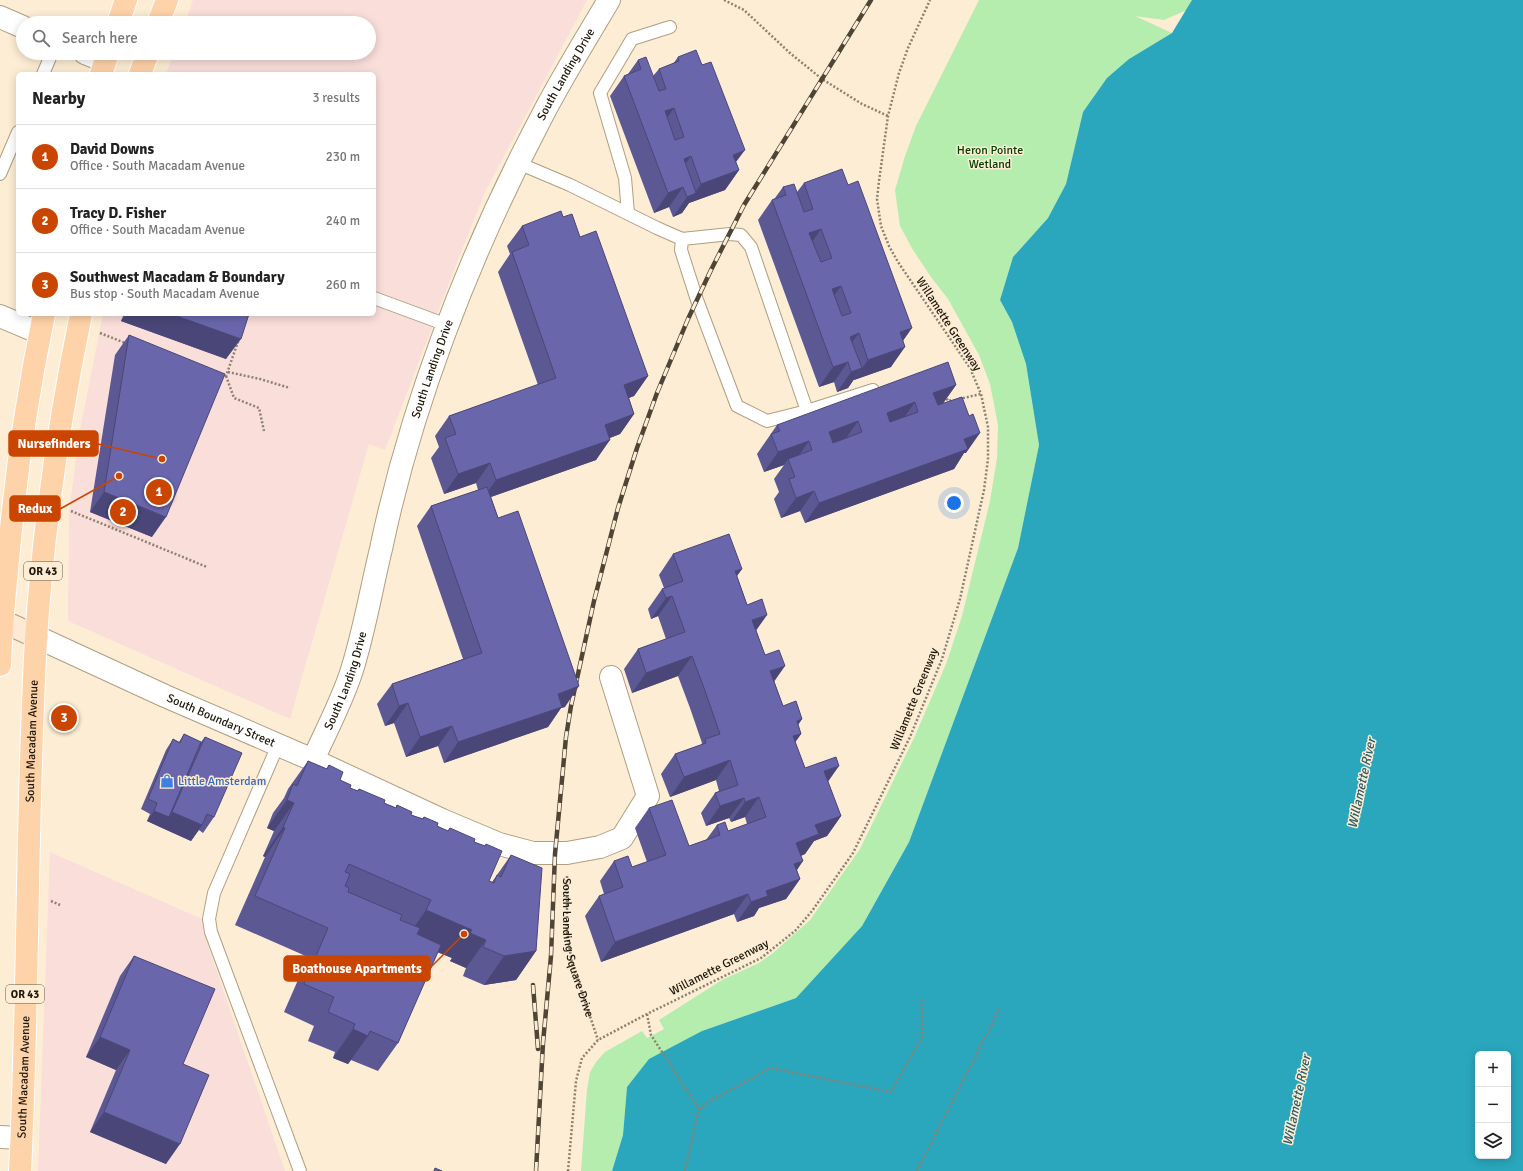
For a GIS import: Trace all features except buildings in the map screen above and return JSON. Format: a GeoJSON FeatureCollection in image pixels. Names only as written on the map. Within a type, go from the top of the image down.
{"type":"FeatureCollection","features":[{"type":"Feature","properties":{"kind":"main road"},"geometry":{"type":"LineString","coordinates":[[120,16],[126,0]]}},
{"type":"Feature","properties":{"kind":"main road"},"geometry":{"type":"LineString","coordinates":[[160,16],[166,0]]}},
{"type":"Feature","properties":{"kind":"main road"},"geometry":{"type":"LineString","coordinates":[[141,72],[145,60]]}},
{"type":"Feature","properties":{"kind":"main road","name":"South Macadam Avenue"},"geometry":{"type":"LineString","coordinates":[[20,1171],[10,1138],[37,637],[49,504],[61,424],[81,316]]}},
{"type":"Feature","properties":{"kind":"main road","name":"OR 43"},"geometry":{"type":"LineString","coordinates":[[0,665],[1,621],[14,498],[24,425],[42,323]]}},
{"type":"Feature","properties":{"kind":"street","name":"South Landing Drive"},"geometry":{"type":"LineString","coordinates":[[313,760],[350,674],[363,628],[399,472],[415,419],[457,297],[476,252],[518,163],[566,72],[609,0]]}},
{"type":"Feature","properties":{"kind":"street"},"geometry":{"type":"LineString","coordinates":[[0,18],[16,24]]}},
{"type":"Feature","properties":{"kind":"street"},"geometry":{"type":"LineString","coordinates":[[97,60],[107,66]]}},
{"type":"Feature","properties":{"kind":"street"},"geometry":{"type":"LineString","coordinates":[[0,316],[42,323]]}},
{"type":"Feature","properties":{"kind":"street","name":"South Boundary Street"},"geometry":{"type":"LineString","coordinates":[[1,621],[165,696],[313,760],[442,820],[499,844],[533,853],[567,854]]}},
{"type":"Feature","properties":{"kind":"street"},"geometry":{"type":"LineString","coordinates":[[567,854],[600,847],[622,838],[648,796],[611,677]]}},
{"type":"Feature","properties":{"kind":"lane"},"geometry":{"type":"LineString","coordinates":[[628,214],[625,178],[600,93],[632,39],[670,27]]}},
{"type":"Feature","properties":{"kind":"lane"},"geometry":{"type":"LineString","coordinates":[[44,72],[49,60]]}},
{"type":"Feature","properties":{"kind":"lane"},"geometry":{"type":"LineString","coordinates":[[0,174],[16,137]]}},
{"type":"Feature","properties":{"kind":"lane"},"geometry":{"type":"LineString","coordinates":[[518,163],[570,185],[682,239],[730,234],[740,235],[751,247],[807,411]]}},
{"type":"Feature","properties":{"kind":"lane"},"geometry":{"type":"LineString","coordinates":[[682,239],[681,250],[697,300],[737,406],[767,421],[807,411],[880,387]]}},
{"type":"Feature","properties":{"kind":"lane"},"geometry":{"type":"LineString","coordinates":[[376,299],[447,325]]}},
{"type":"Feature","properties":{"kind":"lane"},"geometry":{"type":"LineString","coordinates":[[278,745],[214,894],[209,919],[211,932],[300,1171]]}},
{"type":"Feature","properties":{"kind":"path"},"geometry":{"type":"LineString","coordinates":[[724,0],[744,10],[791,54],[822,78],[862,104],[888,116]]}},
{"type":"Feature","properties":{"kind":"path","name":"Willamette Greenway"},"geometry":{"type":"LineString","coordinates":[[568,1171],[576,1081],[582,1058],[598,1040],[647,1014],[761,958],[795,931],[812,911],[853,853],[910,737],[942,659],[960,599],[984,490],[988,459],[988,427],[981,394],[970,368],[898,262],[889,246],[881,226],[877,199],[888,116],[899,73],[908,48],[930,0]]}},
{"type":"Feature","properties":{"kind":"path"},"geometry":{"type":"LineString","coordinates":[[240,336],[226,376],[234,398],[259,408],[264,431]]}},
{"type":"Feature","properties":{"kind":"path"},"geometry":{"type":"LineString","coordinates":[[115,339],[127,344]]}},
{"type":"Feature","properties":{"kind":"path"},"geometry":{"type":"LineString","coordinates":[[228,372],[260,379],[290,388]]}},
{"type":"Feature","properties":{"kind":"path"},"geometry":{"type":"LineString","coordinates":[[219,374],[226,376]]}},
{"type":"Feature","properties":{"kind":"path"},"geometry":{"type":"LineString","coordinates":[[942,389],[948,401],[981,394]]}},
{"type":"Feature","properties":{"kind":"path"},"geometry":{"type":"LineString","coordinates":[[70,511],[207,568]]}},
{"type":"Feature","properties":{"kind":"path","name":"South Landing Square Drive"},"geometry":{"type":"LineString","coordinates":[[567,854],[567,933],[572,963],[598,1040]]}},
{"type":"Feature","properties":{"kind":"path"},"geometry":{"type":"LineString","coordinates":[[685,1171],[699,1109],[710,1101],[770,1068],[891,1092],[922,1036],[922,999]]}},
{"type":"Feature","properties":{"kind":"path"},"geometry":{"type":"LineString","coordinates":[[917,1171],[1000,1008]]}},
{"type":"Feature","properties":{"kind":"path"},"geometry":{"type":"LineString","coordinates":[[647,1014],[651,1035],[699,1109]]}},
{"type":"Feature","properties":{"kind":"shaded area"},"geometry":{"type":"Polygon","coordinates":[[[193,0],[587,0],[485,192],[385,450],[369,444],[290,719],[68,621],[69,513],[79,435],[103,316],[376,316],[376,72],[167,72],[171,60],[376,60],[376,16],[187,16],[193,0]]]}},
{"type":"Feature","properties":{"kind":"shaded area"},"geometry":{"type":"Polygon","coordinates":[[[50,852],[202,919],[204,934],[285,1171],[38,1171],[50,852]]]}},
{"type":"Feature","properties":{"kind":"green space","name":"Heron Pointe Wetland"},"geometry":{"type":"Polygon","coordinates":[[[979,0],[1192,0],[1187,10],[1164,20],[1135,16],[1172,33],[1129,59],[1083,112],[1066,184],[1048,218],[1013,257],[1000,300],[1012,322],[1026,364],[1039,445],[1018,548],[909,842],[862,926],[796,998],[702,1031],[627,1087],[623,1135],[612,1171],[581,1171],[587,1089],[590,1072],[596,1062],[605,1052],[642,1031],[647,1038],[664,1029],[659,1020],[722,980],[759,963],[773,953],[810,920],[860,849],[914,738],[946,664],[962,616],[990,501],[997,458],[998,425],[990,384],[979,355],[948,299],[913,250],[900,226],[895,190],[916,126],[979,0]]]}},
{"type":"Feature","properties":{"kind":"water","name":"Willamette River"},"geometry":{"type":"Polygon","coordinates":[[[1192,0],[1523,0],[1523,1171],[612,1171],[623,1135],[627,1087],[649,1059],[702,1031],[796,998],[862,926],[909,842],[1018,548],[1039,445],[1026,364],[1012,322],[1000,300],[1013,257],[1048,218],[1066,184],[1083,112],[1107,78],[1129,59],[1172,33],[1192,0]]]}},
{"type":"Feature","properties":{"kind":"railway"},"geometry":{"type":"LineString","coordinates":[[536,1171],[543,1043],[551,956],[555,854],[566,737],[571,706],[594,601],[618,508],[637,448],[657,393],[688,319],[711,270],[744,205],[871,0]]}},
{"type":"Feature","properties":{"kind":"railway"},"geometry":{"type":"LineString","coordinates":[[533,985],[538,1049]]}},
{"type":"Feature","properties":{"kind":"place","name":"Nursefinders"},"geometry":{"type":"Point","coordinates":[162,459]}},
{"type":"Feature","properties":{"kind":"place","name":"Redux"},"geometry":{"type":"Point","coordinates":[119,476]}},
{"type":"Feature","properties":{"kind":"place","name":"David Downs"},"geometry":{"type":"Point","coordinates":[159,492]}},
{"type":"Feature","properties":{"kind":"place","name":"Tracy D. Fisher"},"geometry":{"type":"Point","coordinates":[123,512]}},
{"type":"Feature","properties":{"kind":"place","name":"Southwest Macadam & Boundary"},"geometry":{"type":"Point","coordinates":[64,718]}},
{"type":"Feature","properties":{"kind":"place","name":"Little Amsterdam"},"geometry":{"type":"Point","coordinates":[167,781]}},
{"type":"Feature","properties":{"kind":"place","name":"Boathouse Apartments"},"geometry":{"type":"Point","coordinates":[464,934]}}]}
